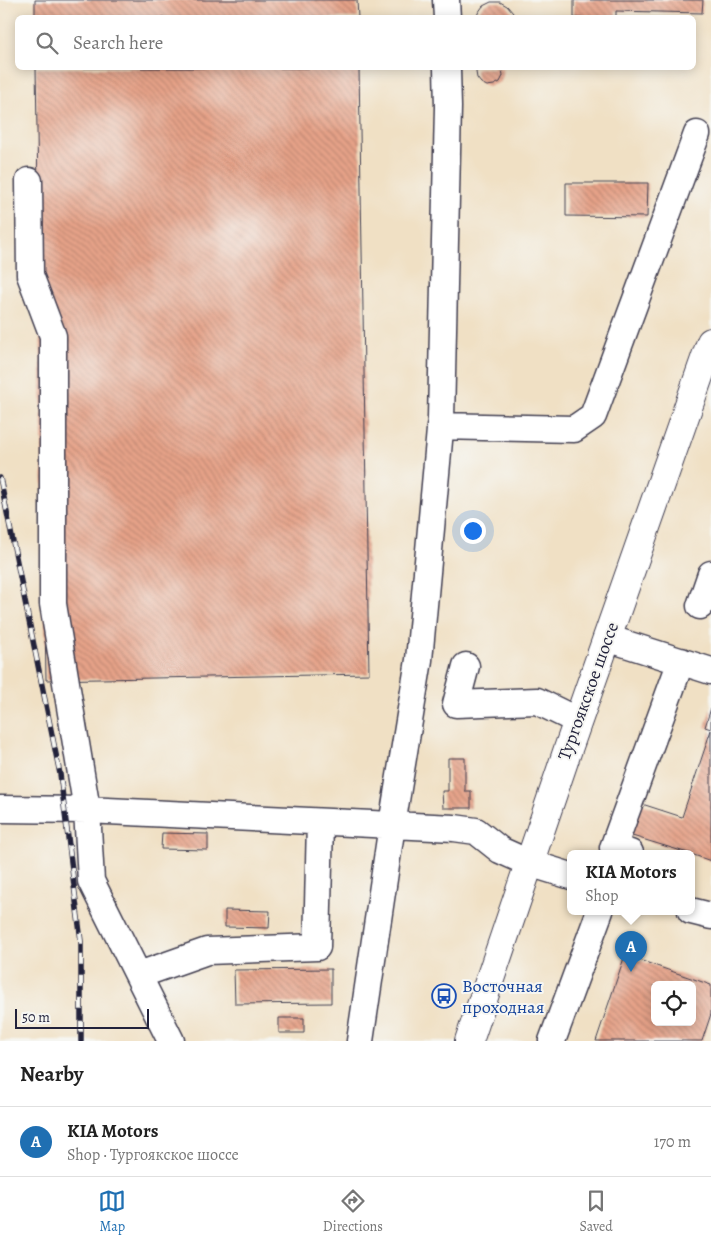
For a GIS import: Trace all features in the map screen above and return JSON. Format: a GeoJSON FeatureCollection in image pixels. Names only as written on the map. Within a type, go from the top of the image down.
{"type":"FeatureCollection","features":[{"type":"Feature","properties":{"kind":"main road","name":"Тургоякское шоссе"},"geometry":{"type":"LineString","coordinates":[[468,1041],[711,342]]}},
{"type":"Feature","properties":{"kind":"lane"},"geometry":{"type":"LineString","coordinates":[[446,0],[447,15]]}},
{"type":"Feature","properties":{"kind":"lane"},"geometry":{"type":"LineString","coordinates":[[360,1041],[419,660],[440,426],[448,107],[447,70]]}},
{"type":"Feature","properties":{"kind":"lane"},"geometry":{"type":"LineString","coordinates":[[440,426],[574,428],[593,416],[697,134]]}},
{"type":"Feature","properties":{"kind":"lane"},"geometry":{"type":"LineString","coordinates":[[29,181],[30,276],[53,336],[53,604],[87,810],[91,881],[171,1041]]}},
{"type":"Feature","properties":{"kind":"lane"},"geometry":{"type":"LineString","coordinates":[[700,606],[711,574]]}},
{"type":"Feature","properties":{"kind":"lane"},"geometry":{"type":"LineString","coordinates":[[608,638],[711,671]]}},
{"type":"Feature","properties":{"kind":"lane"},"geometry":{"type":"LineString","coordinates":[[620,850],[613,848],[681,662]]}},
{"type":"Feature","properties":{"kind":"lane"},"geometry":{"type":"LineString","coordinates":[[466,666],[456,704],[538,701],[578,721]]}},
{"type":"Feature","properties":{"kind":"lane"},"geometry":{"type":"LineString","coordinates":[[0,809],[87,810],[454,828],[476,831],[500,850],[529,863],[567,875]]}},
{"type":"Feature","properties":{"kind":"lane"},"geometry":{"type":"LineString","coordinates":[[139,975],[207,951],[317,947],[320,822]]}},
{"type":"Feature","properties":{"kind":"lane"},"geometry":{"type":"LineString","coordinates":[[695,912],[711,916]]}},
{"type":"Feature","properties":{"kind":"lane"},"geometry":{"type":"LineString","coordinates":[[552,1041],[599,915]]}},
{"type":"Feature","properties":{"kind":"building"},"geometry":{"type":"Polygon","coordinates":[[[35,0],[357,0],[358,15],[35,15],[35,0]]]}},
{"type":"Feature","properties":{"kind":"building"},"geometry":{"type":"Polygon","coordinates":[[[574,0],[703,0],[702,13],[616,11],[616,15],[574,15],[574,0]]]}},
{"type":"Feature","properties":{"kind":"building"},"geometry":{"type":"Polygon","coordinates":[[[491,2],[500,2],[507,6],[513,15],[478,15],[483,6],[491,2]]]}},
{"type":"Feature","properties":{"kind":"building"},"geometry":{"type":"Polygon","coordinates":[[[36,70],[359,70],[369,674],[46,680],[36,70]]]}},
{"type":"Feature","properties":{"kind":"building"},"geometry":{"type":"Polygon","coordinates":[[[476,70],[502,70],[503,76],[500,82],[487,86],[477,78],[476,70]]]}},
{"type":"Feature","properties":{"kind":"building"},"geometry":{"type":"Polygon","coordinates":[[[566,183],[648,183],[647,217],[566,216],[566,183]]]}},
{"type":"Feature","properties":{"kind":"building"},"geometry":{"type":"Polygon","coordinates":[[[711,708],[711,729],[705,727],[711,708]]]}},
{"type":"Feature","properties":{"kind":"building"},"geometry":{"type":"Polygon","coordinates":[[[711,730],[711,861],[695,855],[695,850],[678,850],[629,835],[639,803],[682,817],[711,730]]]}},
{"type":"Feature","properties":{"kind":"building"},"geometry":{"type":"Polygon","coordinates":[[[448,758],[465,758],[465,791],[471,791],[471,808],[443,808],[442,791],[448,791],[448,758]]]}},
{"type":"Feature","properties":{"kind":"building"},"geometry":{"type":"Polygon","coordinates":[[[162,833],[208,834],[208,850],[161,849],[162,833]]]}},
{"type":"Feature","properties":{"kind":"building"},"geometry":{"type":"Polygon","coordinates":[[[225,910],[270,911],[269,928],[225,927],[225,910]]]}},
{"type":"Feature","properties":{"kind":"building"},"geometry":{"type":"Polygon","coordinates":[[[625,955],[711,985],[711,1014],[702,1041],[596,1041],[625,955]]]}},
{"type":"Feature","properties":{"kind":"building"},"geometry":{"type":"Polygon","coordinates":[[[331,969],[331,1003],[235,1004],[234,970],[331,969]]]}},
{"type":"Feature","properties":{"kind":"building"},"geometry":{"type":"Polygon","coordinates":[[[279,1018],[304,1018],[304,1033],[279,1033],[279,1018]]]}},
{"type":"Feature","properties":{"kind":"railway"},"geometry":{"type":"LineString","coordinates":[[0,478],[60,774],[81,941],[81,1041]]}},
{"type":"Feature","properties":{"kind":"place","name":"KIA Motors"},"geometry":{"type":"Point","coordinates":[631,972]}},
{"type":"Feature","properties":{"kind":"place","name":"Восточная проходная"},"geometry":{"type":"Point","coordinates":[444,996]}}]}
